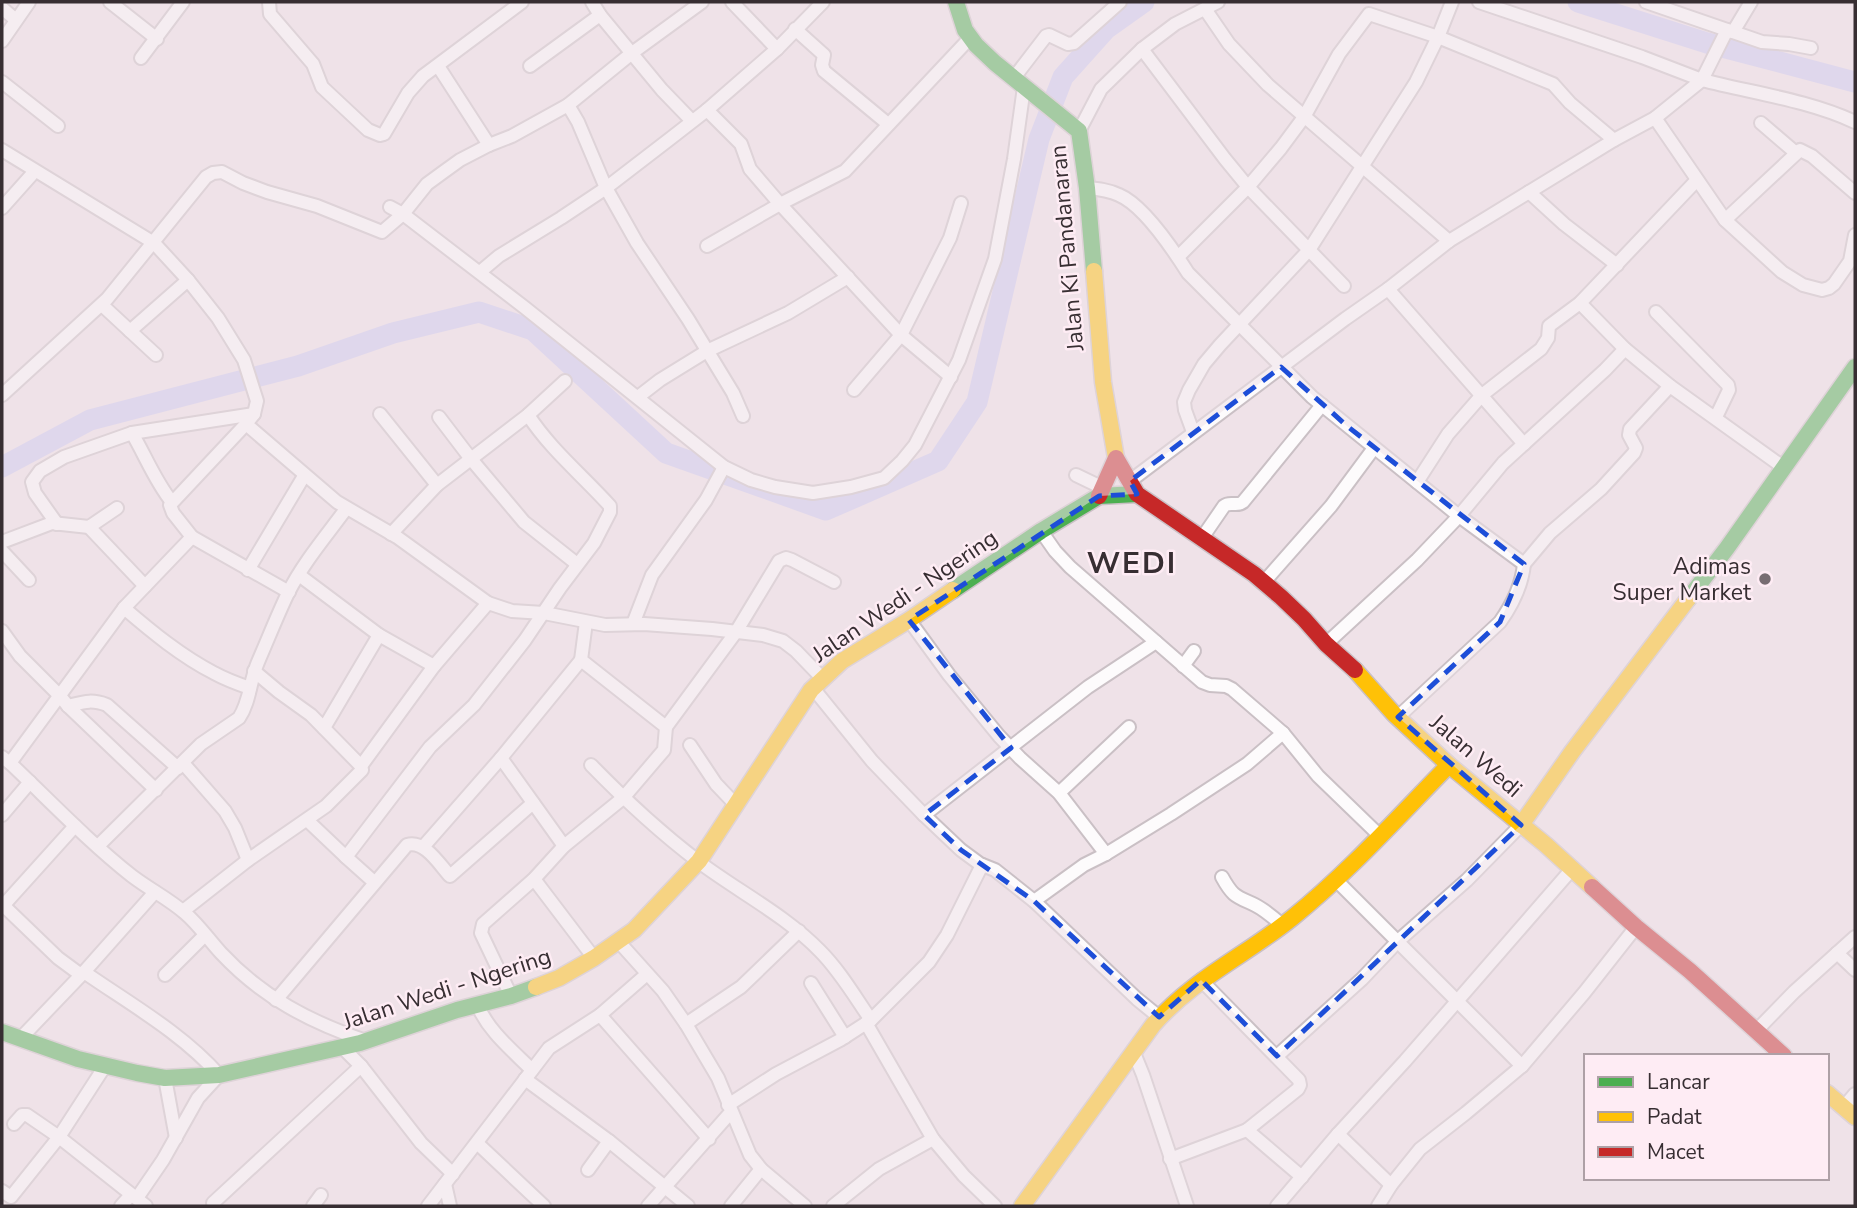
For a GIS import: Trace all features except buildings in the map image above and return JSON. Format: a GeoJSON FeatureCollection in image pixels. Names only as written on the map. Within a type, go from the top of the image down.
{"type":"FeatureCollection","features":[{"type":"Feature","properties":{"kind":"main road","name":"Jalan Ki Pandanaran"},"geometry":{"type":"LineString","coordinates":[[956,2],[970,38],[995,64],[1076,128],[1087,188],[1103,382],[1116,458]]}},
{"type":"Feature","properties":{"kind":"main road"},"geometry":{"type":"LineString","coordinates":[[1521,825],[1572,752],[1720,559],[1855,367]]}},
{"type":"Feature","properties":{"kind":"main road"},"geometry":{"type":"LineString","coordinates":[[1101,492],[1133,487],[1116,458]]}},
{"type":"Feature","properties":{"kind":"main road"},"geometry":{"type":"LineString","coordinates":[[1101,492],[1116,458]]}},
{"type":"Feature","properties":{"kind":"main road","name":"Jalan Wedi"},"geometry":{"type":"LineString","coordinates":[[1133,487],[1264,582],[1449,765],[1690,971],[1782,1054]]}},
{"type":"Feature","properties":{"kind":"main road","name":"Jalan Wedi - Ngering"},"geometry":{"type":"LineString","coordinates":[[8,1036],[78,1059],[165,1078],[219,1075],[354,1044],[477,1004],[511,996],[559,978],[619,942],[650,914],[699,861],[798,708],[818,683],[842,661],[909,620],[1101,492]]}},
{"type":"Feature","properties":{"kind":"main road"},"geometry":{"type":"LineString","coordinates":[[1023,1206],[1171,1004],[1201,980],[1282,925],[1336,880],[1449,765]]}},
{"type":"Feature","properties":{"kind":"main road"},"geometry":{"type":"LineString","coordinates":[[1829,1095],[1849,1112]]}},
{"type":"Feature","properties":{"kind":"street"},"geometry":{"type":"LineString","coordinates":[[2,41],[29,2]]}},
{"type":"Feature","properties":{"kind":"street"},"geometry":{"type":"LineString","coordinates":[[110,2],[157,39]]}},
{"type":"Feature","properties":{"kind":"street"},"geometry":{"type":"LineString","coordinates":[[141,58],[183,2]]}},
{"type":"Feature","properties":{"kind":"street"},"geometry":{"type":"LineString","coordinates":[[269,2],[270,14],[313,64],[322,87],[368,130],[378,135],[384,134],[408,93],[423,76],[522,2]]}},
{"type":"Feature","properties":{"kind":"street"},"geometry":{"type":"LineString","coordinates":[[592,2],[662,90],[692,121]]}},
{"type":"Feature","properties":{"kind":"street"},"geometry":{"type":"LineString","coordinates":[[2,395],[102,304],[206,177],[218,172],[267,192],[317,205],[382,232],[428,184],[460,160],[512,136],[568,105],[632,53],[702,2]]}},
{"type":"Feature","properties":{"kind":"street"},"geometry":{"type":"LineString","coordinates":[[732,2],[777,49]]}},
{"type":"Feature","properties":{"kind":"street"},"geometry":{"type":"LineString","coordinates":[[480,272],[499,256],[606,188],[707,110],[777,49],[823,2]]}},
{"type":"Feature","properties":{"kind":"street"},"geometry":{"type":"LineString","coordinates":[[390,207],[480,272],[638,397],[722,472],[775,488],[813,494],[852,487],[884,478],[902,461],[915,445],[951,377],[995,259],[1014,159],[1022,86],[1046,36],[1068,44],[1074,43],[1121,2]]}},
{"type":"Feature","properties":{"kind":"street"},"geometry":{"type":"LineString","coordinates":[[1076,128],[1101,89],[1142,49],[1175,24],[1218,2]]}},
{"type":"Feature","properties":{"kind":"street"},"geometry":{"type":"LineString","coordinates":[[1193,432],[1185,410],[1185,396],[1204,364],[1309,250],[1416,82],[1452,2]]}},
{"type":"Feature","properties":{"kind":"street"},"geometry":{"type":"LineString","coordinates":[[1479,2],[1702,80],[1803,104],[1855,122]]}},
{"type":"Feature","properties":{"kind":"street"},"geometry":{"type":"LineString","coordinates":[[1646,2],[1762,42],[1811,48]]}},
{"type":"Feature","properties":{"kind":"street"},"geometry":{"type":"LineString","coordinates":[[1133,487],[1193,432],[1449,241],[1614,140],[1655,118],[1702,80],[1729,32],[1751,2]]}},
{"type":"Feature","properties":{"kind":"street"},"geometry":{"type":"LineString","coordinates":[[2,8],[16,20]]}},
{"type":"Feature","properties":{"kind":"street"},"geometry":{"type":"LineString","coordinates":[[1178,257],[1248,187],[1304,117],[1339,54],[1371,8],[1553,84],[1570,103],[1614,140]]}},
{"type":"Feature","properties":{"kind":"street"},"geometry":{"type":"LineString","coordinates":[[1205,9],[1245,63],[1449,241]]}},
{"type":"Feature","properties":{"kind":"street"},"geometry":{"type":"LineString","coordinates":[[530,66],[600,15]]}},
{"type":"Feature","properties":{"kind":"street"},"geometry":{"type":"LineString","coordinates":[[795,29],[824,55],[824,71],[888,124]]}},
{"type":"Feature","properties":{"kind":"street"},"geometry":{"type":"LineString","coordinates":[[707,246],[845,171],[970,38]]}},
{"type":"Feature","properties":{"kind":"street"},"geometry":{"type":"LineString","coordinates":[[1142,49],[1248,187],[1344,286]]}},
{"type":"Feature","properties":{"kind":"street"},"geometry":{"type":"LineString","coordinates":[[438,66],[489,145]]}},
{"type":"Feature","properties":{"kind":"street"},"geometry":{"type":"LineString","coordinates":[[2,82],[58,126]]}},
{"type":"Feature","properties":{"kind":"street"},"geometry":{"type":"LineString","coordinates":[[568,105],[606,188],[637,243],[733,393],[743,416]]}},
{"type":"Feature","properties":{"kind":"street"},"geometry":{"type":"LineString","coordinates":[[707,110],[741,144],[750,169],[780,204],[901,335],[951,377]]}},
{"type":"Feature","properties":{"kind":"street"},"geometry":{"type":"LineString","coordinates":[[1655,118],[1725,220],[1782,272],[1811,288],[1829,288],[1853,262],[1855,235]]}},
{"type":"Feature","properties":{"kind":"street"},"geometry":{"type":"LineString","coordinates":[[1761,123],[1796,153]]}},
{"type":"Feature","properties":{"kind":"street"},"geometry":{"type":"LineString","coordinates":[[2,150],[154,243],[218,318],[244,360],[252,413],[304,476],[346,509],[421,553],[488,603],[512,611],[544,613],[605,625],[712,629],[764,635],[783,641],[796,651],[860,747],[924,815],[961,850],[1001,874],[1034,901],[1136,999],[1159,1017]]}},
{"type":"Feature","properties":{"kind":"street"},"geometry":{"type":"LineString","coordinates":[[1725,220],[1801,150],[1812,156],[1855,193]]}},
{"type":"Feature","properties":{"kind":"street"},"geometry":{"type":"LineString","coordinates":[[2,208],[35,171]]}},
{"type":"Feature","properties":{"kind":"street"},"geometry":{"type":"LineString","coordinates":[[1418,482],[1448,434],[1482,395],[1541,349],[1548,338],[1549,326],[1580,303],[1696,181]]}},
{"type":"Feature","properties":{"kind":"street"},"geometry":{"type":"LineString","coordinates":[[1087,188],[1118,194],[1128,199],[1156,229],[1188,273],[1322,405],[1459,516],[1524,564]]}},
{"type":"Feature","properties":{"kind":"street"},"geometry":{"type":"LineString","coordinates":[[1529,192],[1564,225],[1617,265]]}},
{"type":"Feature","properties":{"kind":"street"},"geometry":{"type":"LineString","coordinates":[[854,390],[901,335],[950,238],[961,203]]}},
{"type":"Feature","properties":{"kind":"street"},"geometry":{"type":"LineString","coordinates":[[638,397],[707,351],[788,313],[848,276]]}},
{"type":"Feature","properties":{"kind":"street"},"geometry":{"type":"LineString","coordinates":[[130,331],[188,280]]}},
{"type":"Feature","properties":{"kind":"street"},"geometry":{"type":"LineString","coordinates":[[1388,289],[1524,444]]}},
{"type":"Feature","properties":{"kind":"street"},"geometry":{"type":"LineString","coordinates":[[1580,303],[1625,349],[1670,386],[1783,467]]}},
{"type":"Feature","properties":{"kind":"street"},"geometry":{"type":"LineString","coordinates":[[102,304],[156,355]]}},
{"type":"Feature","properties":{"kind":"street"},"geometry":{"type":"LineString","coordinates":[[1656,312],[1728,385],[1716,417]]}},
{"type":"Feature","properties":{"kind":"street"},"geometry":{"type":"LineString","coordinates":[[1326,644],[1417,560],[1459,516],[1503,463],[1625,349]]}},
{"type":"Feature","properties":{"kind":"street"},"geometry":{"type":"LineString","coordinates":[[391,534],[438,485],[528,415],[565,381]]}},
{"type":"Feature","properties":{"kind":"street"},"geometry":{"type":"LineString","coordinates":[[1398,717],[1500,622],[1515,596],[1524,564],[1550,533],[1601,489],[1634,453],[1636,448],[1629,430],[1670,386]]}},
{"type":"Feature","properties":{"kind":"street"},"geometry":{"type":"LineString","coordinates":[[1202,538],[1224,506],[1239,505],[1242,502],[1322,405]]}},
{"type":"Feature","properties":{"kind":"street"},"geometry":{"type":"LineString","coordinates":[[57,524],[35,493],[33,482],[40,471],[64,457],[132,433],[252,413]]}},
{"type":"Feature","properties":{"kind":"street"},"geometry":{"type":"LineString","coordinates":[[252,413],[170,505],[192,537],[289,592]]}},
{"type":"Feature","properties":{"kind":"street"},"geometry":{"type":"LineString","coordinates":[[380,414],[438,485]]}},
{"type":"Feature","properties":{"kind":"street"},"geometry":{"type":"LineString","coordinates":[[346,857],[430,747],[474,705],[544,613],[559,588],[594,543],[610,508],[561,457],[528,415]]}},
{"type":"Feature","properties":{"kind":"street"},"geometry":{"type":"LineString","coordinates":[[439,417],[524,522],[577,564]]}},
{"type":"Feature","properties":{"kind":"street"},"geometry":{"type":"LineString","coordinates":[[132,433],[172,502]]}},
{"type":"Feature","properties":{"kind":"street"},"geometry":{"type":"LineString","coordinates":[[1264,582],[1331,506],[1374,448]]}},
{"type":"Feature","properties":{"kind":"street"},"geometry":{"type":"LineString","coordinates":[[633,624],[657,566],[691,523],[722,472]]}},
{"type":"Feature","properties":{"kind":"street"},"geometry":{"type":"LineString","coordinates":[[1076,475],[1101,492]]}},
{"type":"Feature","properties":{"kind":"street"},"geometry":{"type":"LineString","coordinates":[[248,570],[304,476]]}},
{"type":"Feature","properties":{"kind":"street"},"geometry":{"type":"LineString","coordinates":[[2,542],[52,523],[89,527],[117,508]]}},
{"type":"Feature","properties":{"kind":"street"},"geometry":{"type":"LineString","coordinates":[[98,846],[201,744],[239,718],[254,671],[289,592],[346,509]]}},
{"type":"Feature","properties":{"kind":"street"},"geometry":{"type":"LineString","coordinates":[[89,527],[145,586]]}},
{"type":"Feature","properties":{"kind":"street"},"geometry":{"type":"LineString","coordinates":[[1041,531],[1070,567],[1183,666],[1206,684],[1230,687],[1283,733],[1318,776],[1379,835]]}},
{"type":"Feature","properties":{"kind":"street"},"geometry":{"type":"LineString","coordinates":[[192,537],[124,608],[64,701],[6,760],[71,831],[98,846],[134,877],[147,901],[183,911],[222,954],[260,989],[354,1044],[361,1066],[449,1179],[450,1206]]}},
{"type":"Feature","properties":{"kind":"street"},"geometry":{"type":"LineString","coordinates":[[2,551],[29,580]]}},
{"type":"Feature","properties":{"kind":"street"},"geometry":{"type":"LineString","coordinates":[[511,996],[481,933],[481,928],[490,916],[534,879],[564,846],[623,798],[664,750],[666,727],[736,632],[782,559],[792,560],[834,582]]}},
{"type":"Feature","properties":{"kind":"street"},"geometry":{"type":"LineString","coordinates":[[299,575],[379,635],[434,666]]}},
{"type":"Feature","properties":{"kind":"street"},"geometry":{"type":"LineString","coordinates":[[183,911],[248,860],[326,806],[361,771],[361,765],[434,666],[488,603]]}},
{"type":"Feature","properties":{"kind":"street"},"geometry":{"type":"LineString","coordinates":[[124,608],[162,641],[185,656],[216,674],[250,688]]}},
{"type":"Feature","properties":{"kind":"street"},"geometry":{"type":"LineString","coordinates":[[909,620],[949,675],[1011,748],[1059,793],[1105,854]]}},
{"type":"Feature","properties":{"kind":"street"},"geometry":{"type":"LineString","coordinates":[[422,847],[501,758],[581,660],[586,622]]}},
{"type":"Feature","properties":{"kind":"street"},"geometry":{"type":"LineString","coordinates":[[2,631],[20,656],[156,790]]}},
{"type":"Feature","properties":{"kind":"street"},"geometry":{"type":"LineString","coordinates":[[324,728],[379,635]]}},
{"type":"Feature","properties":{"kind":"street"},"geometry":{"type":"LineString","coordinates":[[924,815],[1088,687],[1156,642]]}},
{"type":"Feature","properties":{"kind":"street"},"geometry":{"type":"LineString","coordinates":[[1183,666],[1194,651]]}},
{"type":"Feature","properties":{"kind":"street"},"geometry":{"type":"LineString","coordinates":[[581,660],[666,727]]}},
{"type":"Feature","properties":{"kind":"street"},"geometry":{"type":"LineString","coordinates":[[254,671],[311,715],[361,765]]}},
{"type":"Feature","properties":{"kind":"street"},"geometry":{"type":"LineString","coordinates":[[64,701],[96,701],[107,705],[180,765],[225,811],[248,860]]}},
{"type":"Feature","properties":{"kind":"street"},"geometry":{"type":"LineString","coordinates":[[1059,793],[1129,727]]}},
{"type":"Feature","properties":{"kind":"street"},"geometry":{"type":"LineString","coordinates":[[1034,901],[1084,865],[1247,764],[1283,733]]}},
{"type":"Feature","properties":{"kind":"street"},"geometry":{"type":"LineString","coordinates":[[690,745],[716,784],[736,804]]}},
{"type":"Feature","properties":{"kind":"street"},"geometry":{"type":"LineString","coordinates":[[501,758],[564,846]]}},
{"type":"Feature","properties":{"kind":"street"},"geometry":{"type":"LineString","coordinates":[[592,765],[623,798],[699,861],[799,931],[832,963],[868,1021],[933,1139],[964,1177],[995,1206]]}},
{"type":"Feature","properties":{"kind":"street"},"geometry":{"type":"LineString","coordinates":[[2,815],[27,786]]}},
{"type":"Feature","properties":{"kind":"street"},"geometry":{"type":"LineString","coordinates":[[276,1000],[407,845],[422,847],[450,876],[533,803]]}},
{"type":"Feature","properties":{"kind":"street"},"geometry":{"type":"LineString","coordinates":[[307,820],[374,882]]}},
{"type":"Feature","properties":{"kind":"street"},"geometry":{"type":"LineString","coordinates":[[1277,1056],[1362,979],[1398,941],[1466,880],[1521,825]]}},
{"type":"Feature","properties":{"kind":"street"},"geometry":{"type":"LineString","coordinates":[[71,831],[2,906],[58,958],[187,1044],[219,1075],[198,1098],[163,1160],[139,1195],[128,1198],[121,1206]]}},
{"type":"Feature","properties":{"kind":"street"},"geometry":{"type":"LineString","coordinates":[[648,1206],[709,1139],[729,1108],[776,1074],[845,1037],[868,1021],[929,962],[947,935],[982,865]]}},
{"type":"Feature","properties":{"kind":"street"},"geometry":{"type":"LineString","coordinates":[[1277,1206],[1572,869]]}},
{"type":"Feature","properties":{"kind":"street"},"geometry":{"type":"LineString","coordinates":[[1222,877],[1229,890],[1238,898],[1255,905],[1282,925]]}},
{"type":"Feature","properties":{"kind":"street"},"geometry":{"type":"LineString","coordinates":[[534,879],[594,958]]}},
{"type":"Feature","properties":{"kind":"street"},"geometry":{"type":"LineString","coordinates":[[1336,880],[1522,1066]]}},
{"type":"Feature","properties":{"kind":"street"},"geometry":{"type":"LineString","coordinates":[[8,1036],[83,974],[147,901]]}},
{"type":"Feature","properties":{"kind":"street"},"geometry":{"type":"LineString","coordinates":[[1378,1206],[1391,1185],[1426,1143],[1522,1066],[1636,927]]}},
{"type":"Feature","properties":{"kind":"street"},"geometry":{"type":"LineString","coordinates":[[686,1024],[741,987],[799,931]]}},
{"type":"Feature","properties":{"kind":"street"},"geometry":{"type":"LineString","coordinates":[[165,975],[205,935]]}},
{"type":"Feature","properties":{"kind":"street"},"geometry":{"type":"LineString","coordinates":[[1756,1031],[1794,992],[1855,937]]}},
{"type":"Feature","properties":{"kind":"street"},"geometry":{"type":"LineString","coordinates":[[619,942],[663,992],[686,1024],[718,1078],[750,1155],[804,1206]]}},
{"type":"Feature","properties":{"kind":"street"},"geometry":{"type":"LineString","coordinates":[[1837,953],[1855,970]]}},
{"type":"Feature","properties":{"kind":"street"},"geometry":{"type":"LineString","coordinates":[[428,1206],[549,1048],[600,1015],[647,974]]}},
{"type":"Feature","properties":{"kind":"street"},"geometry":{"type":"LineString","coordinates":[[1170,1159],[1247,1130],[1300,1085],[1299,1080],[1277,1056],[1201,980]]}},
{"type":"Feature","properties":{"kind":"street"},"geometry":{"type":"LineString","coordinates":[[811,983],[845,1037]]}},
{"type":"Feature","properties":{"kind":"street"},"geometry":{"type":"LineString","coordinates":[[477,1004],[490,1027],[529,1074],[688,1206]]}},
{"type":"Feature","properties":{"kind":"street"},"geometry":{"type":"LineString","coordinates":[[600,1015],[709,1139]]}},
{"type":"Feature","properties":{"kind":"street"},"geometry":{"type":"LineString","coordinates":[[1134,1053],[1187,1206]]}},
{"type":"Feature","properties":{"kind":"street"},"geometry":{"type":"LineString","coordinates":[[5,1198],[59,1137],[105,1066]]}},
{"type":"Feature","properties":{"kind":"street"},"geometry":{"type":"LineString","coordinates":[[213,1203],[361,1066]]}},
{"type":"Feature","properties":{"kind":"street"},"geometry":{"type":"LineString","coordinates":[[165,1078],[176,1138]]}},
{"type":"Feature","properties":{"kind":"street"},"geometry":{"type":"LineString","coordinates":[[1849,1112],[1855,1094]]}},
{"type":"Feature","properties":{"kind":"street"},"geometry":{"type":"LineString","coordinates":[[14,1124],[25,1114],[59,1137],[146,1206]]}},
{"type":"Feature","properties":{"kind":"street"},"geometry":{"type":"LineString","coordinates":[[1247,1130],[1302,1177]]}},
{"type":"Feature","properties":{"kind":"street"},"geometry":{"type":"LineString","coordinates":[[1338,1134],[1391,1185]]}},
{"type":"Feature","properties":{"kind":"street"},"geometry":{"type":"LineString","coordinates":[[833,1206],[879,1169],[933,1139]]}},
{"type":"Feature","properties":{"kind":"street"},"geometry":{"type":"LineString","coordinates":[[588,1170],[609,1141]]}},
{"type":"Feature","properties":{"kind":"street"},"geometry":{"type":"LineString","coordinates":[[477,1143],[544,1206]]}},
{"type":"Feature","properties":{"kind":"street"},"geometry":{"type":"LineString","coordinates":[[731,1206],[761,1168]]}},
{"type":"Feature","properties":{"kind":"highlighted area"},"geometry":{"type":"Polygon","coordinates":[[[1281,367],[1347,426],[1524,564],[1500,622],[1398,717],[1521,825],[1277,1056],[1201,980],[1159,1017],[1034,901],[961,850],[924,815],[1011,748],[909,620],[1099,496],[1137,494],[1130,481],[1281,367]]]}},
{"type":"Feature","properties":{"kind":"waterway"},"geometry":{"type":"LineString","coordinates":[[2,467],[90,420],[298,366],[393,333],[479,312],[533,330],[666,453],[826,510],[938,461],[977,402],[1039,139],[1063,77],[1106,29],[1144,2]]}},
{"type":"Feature","properties":{"kind":"waterway"},"geometry":{"type":"LineString","coordinates":[[1578,2],[1707,43],[1855,82]]}},
{"type":"Feature","properties":{"kind":"traffic: fast"},"geometry":{"type":"LineString","coordinates":[[956,2],[965,30],[976,45],[1079,131],[1094,271]]}},
{"type":"Feature","properties":{"kind":"traffic: fast"},"geometry":{"type":"LineString","coordinates":[[1688,599],[1855,367]]}},
{"type":"Feature","properties":{"kind":"traffic: fast"},"geometry":{"type":"LineString","coordinates":[[953,590],[1099,496],[1137,494]]}},
{"type":"Feature","properties":{"kind":"traffic: fast"},"geometry":{"type":"LineString","coordinates":[[2,1032],[78,1059],[137,1073],[165,1078],[219,1075],[360,1043],[536,987]]}},
{"type":"Feature","properties":{"kind":"traffic: slow"},"geometry":{"type":"LineString","coordinates":[[1094,271],[1103,382],[1116,458]]}},
{"type":"Feature","properties":{"kind":"traffic: slow"},"geometry":{"type":"LineString","coordinates":[[536,987],[559,978],[594,958],[634,930],[699,861],[811,690],[842,661],[953,590]]}},
{"type":"Feature","properties":{"kind":"traffic: slow"},"geometry":{"type":"LineString","coordinates":[[1521,825],[1572,752],[1688,599]]}},
{"type":"Feature","properties":{"kind":"traffic: slow"},"geometry":{"type":"LineString","coordinates":[[1355,670],[1394,714],[1449,765],[1592,887]]}},
{"type":"Feature","properties":{"kind":"traffic: slow"},"geometry":{"type":"LineString","coordinates":[[1022,1206],[1153,1025],[1169,1008],[1274,932],[1313,900],[1373,844],[1449,765]]}},
{"type":"Feature","properties":{"kind":"traffic: slow"},"geometry":{"type":"LineString","coordinates":[[1829,1095],[1855,1117]]}},
{"type":"Feature","properties":{"kind":"traffic: jam"},"geometry":{"type":"LineString","coordinates":[[1099,496],[1116,458],[1137,494],[1254,574],[1355,670]]}},
{"type":"Feature","properties":{"kind":"traffic: jam"},"geometry":{"type":"LineString","coordinates":[[1592,887],[1782,1054]]}},
{"type":"Feature","properties":{"kind":"place","name":"Adimas Super Market"},"geometry":{"type":"Point","coordinates":[1765,579]}},
{"type":"Feature","properties":{"kind":"district","name":"WEDI"},"geometry":{"type":"Point","coordinates":[1132,563]}}]}
